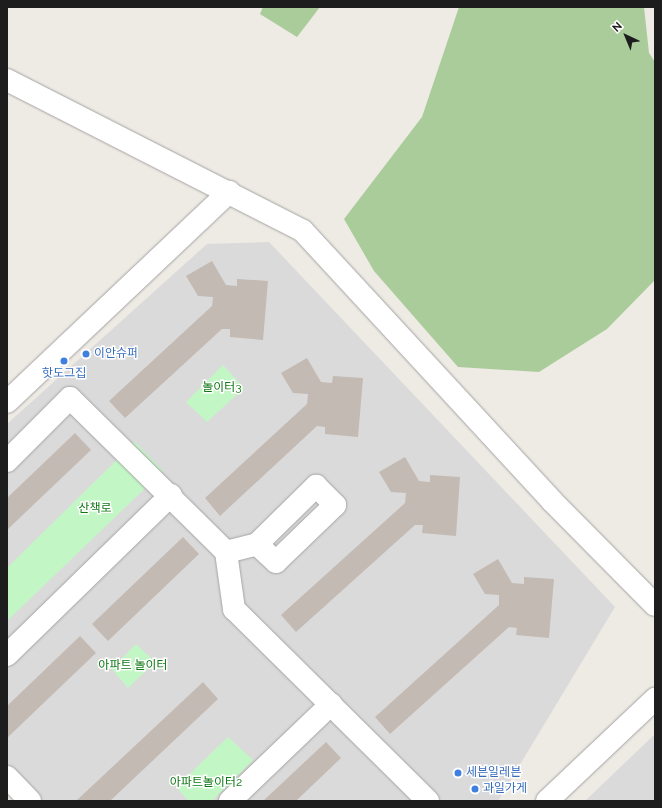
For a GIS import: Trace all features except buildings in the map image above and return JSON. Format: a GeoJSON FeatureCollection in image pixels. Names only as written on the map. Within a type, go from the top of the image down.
{"type":"FeatureCollection","features":[{"type":"Feature","properties":{"kind":"street"},"geometry":{"type":"LineString","coordinates":[[7,80],[303,231],[552,502],[655,605]]}},
{"type":"Feature","properties":{"kind":"street"},"geometry":{"type":"LineString","coordinates":[[7,402],[229,192]]}},
{"type":"Feature","properties":{"kind":"street"},"geometry":{"type":"LineString","coordinates":[[7,461],[70,398],[171,495],[226,552],[234,609],[428,801]]}},
{"type":"Feature","properties":{"kind":"street"},"geometry":{"type":"LineString","coordinates":[[7,654],[171,495]]}},
{"type":"Feature","properties":{"kind":"street"},"geometry":{"type":"LineString","coordinates":[[226,552],[257,544]]}},
{"type":"Feature","properties":{"kind":"street"},"geometry":{"type":"LineString","coordinates":[[547,801],[655,699]]}},
{"type":"Feature","properties":{"kind":"street"},"geometry":{"type":"LineString","coordinates":[[230,801],[331,704]]}},
{"type":"Feature","properties":{"kind":"street"},"geometry":{"type":"LineString","coordinates":[[7,778],[30,801]]}},
{"type":"Feature","properties":{"kind":"shaded area"},"geometry":{"type":"Polygon","coordinates":[[[269,242],[615,607],[498,801],[42,801],[7,764],[7,424],[207,244],[269,242]]]}},
{"type":"Feature","properties":{"kind":"shaded area"},"geometry":{"type":"Polygon","coordinates":[[[655,734],[655,801],[585,801],[655,734]]]}},
{"type":"Feature","properties":{"kind":"green space"},"geometry":{"type":"Polygon","coordinates":[[[263,7],[320,7],[297,37],[260,14],[263,7]]]}},
{"type":"Feature","properties":{"kind":"green space"},"geometry":{"type":"Polygon","coordinates":[[[459,7],[644,7],[649,53],[655,62],[655,280],[607,329],[539,372],[458,367],[374,271],[344,219],[422,117],[459,7]]]}},
{"type":"Feature","properties":{"kind":"green space","name":"놀이터3"},"geometry":{"type":"Polygon","coordinates":[[[223,365],[244,388],[207,422],[186,402],[223,365]]]}},
{"type":"Feature","properties":{"kind":"green space","name":"산책로"},"geometry":{"type":"Polygon","coordinates":[[[135,442],[163,471],[7,621],[7,568],[135,442]]]}},
{"type":"Feature","properties":{"kind":"green space","name":"아파트 놀이터"},"geometry":{"type":"Polygon","coordinates":[[[136,644],[155,662],[128,688],[112,669],[136,644]]]}},
{"type":"Feature","properties":{"kind":"green space","name":"아파트놀이터2"},"geometry":{"type":"Polygon","coordinates":[[[228,737],[253,760],[212,801],[189,801],[176,787],[228,737]]]}},
{"type":"Feature","properties":{"kind":"place","name":"이안슈퍼"},"geometry":{"type":"Point","coordinates":[86,354]}},
{"type":"Feature","properties":{"kind":"place","name":"핫도그집"},"geometry":{"type":"Point","coordinates":[64,361]}},
{"type":"Feature","properties":{"kind":"place","name":"세븐일레븐"},"geometry":{"type":"Point","coordinates":[458,773]}},
{"type":"Feature","properties":{"kind":"place","name":"과일가게"},"geometry":{"type":"Point","coordinates":[475,789]}}]}
